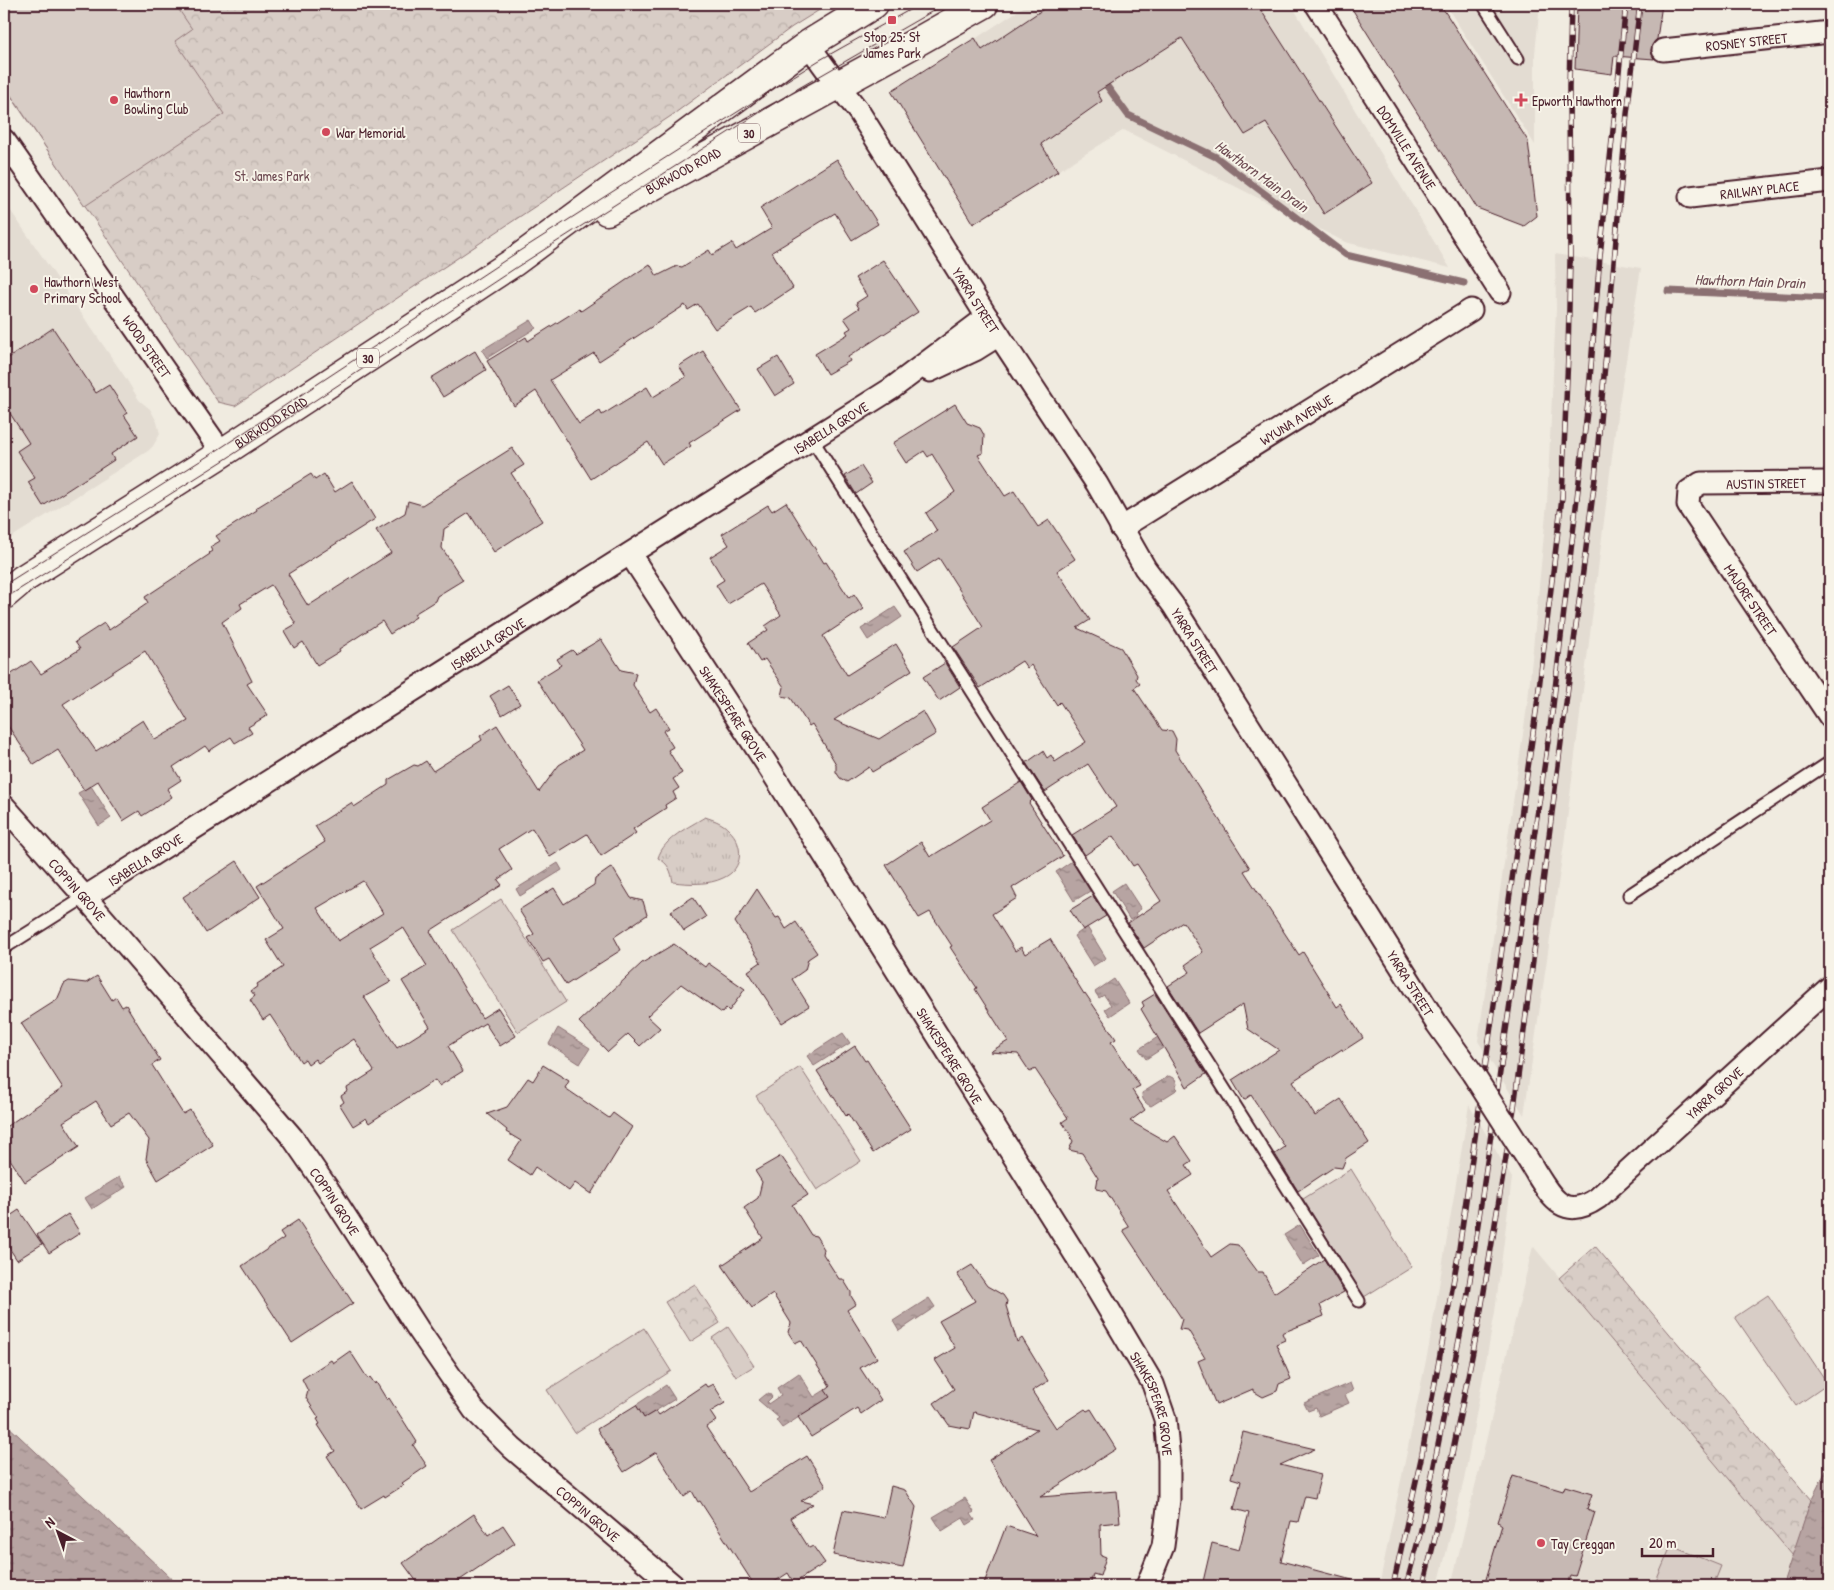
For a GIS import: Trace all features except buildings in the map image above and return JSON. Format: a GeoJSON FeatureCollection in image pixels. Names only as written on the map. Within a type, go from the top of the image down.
{"type":"FeatureCollection","features":[{"type":"Feature","properties":{"kind":"main road","name":"BURWOOD ROAD"},"geometry":{"type":"LineString","coordinates":[[10,587],[222,453],[514,262],[809,44],[874,4]]}},
{"type":"Feature","properties":{"kind":"main road","name":"BURWOOD ROAD"},"geometry":{"type":"LineString","coordinates":[[514,262],[984,4]]}},
{"type":"Feature","properties":{"kind":"street","name":"DOMVILLE AVENUE"},"geometry":{"type":"LineString","coordinates":[[1316,4],[1500,292]]}},
{"type":"Feature","properties":{"kind":"street","name":"ROSNEY STREET"},"geometry":{"type":"LineString","coordinates":[[1663,50],[1830,32]]}},
{"type":"Feature","properties":{"kind":"street","name":"YARRA STREET"},"geometry":{"type":"LineString","coordinates":[[809,44],[818,61],[839,84],[859,112],[987,317],[1097,484],[1145,568],[1173,605],[1437,1024],[1473,1074],[1548,1193],[1557,1202],[1576,1208],[1589,1204],[1598,1198]]}},
{"type":"Feature","properties":{"kind":"street","name":"WOOD STREET"},"geometry":{"type":"LineString","coordinates":[[4,140],[222,453]]}},
{"type":"Feature","properties":{"kind":"street","name":"RAILWAY PLACE"},"geometry":{"type":"LineString","coordinates":[[1690,197],[1830,181]]}},
{"type":"Feature","properties":{"kind":"street","name":"WYUNA AVENUE"},"geometry":{"type":"LineString","coordinates":[[1121,528],[1471,310]]}},
{"type":"Feature","properties":{"kind":"street","name":"ISABELLA GROVE"},"geometry":{"type":"LineString","coordinates":[[85,897],[891,390],[987,317]]}},
{"type":"Feature","properties":{"kind":"street","name":"ISABELLA GROVE"},"geometry":{"type":"LineString","coordinates":[[891,390],[975,350],[999,335]]}},
{"type":"Feature","properties":{"kind":"street","name":"AUSTIN STREET"},"geometry":{"type":"LineString","coordinates":[[1701,484],[1830,482]]}},
{"type":"Feature","properties":{"kind":"street","name":"MAJORE STREET"},"geometry":{"type":"LineString","coordinates":[[1701,484],[1690,491],[1688,505],[1830,717]]}},
{"type":"Feature","properties":{"kind":"street","name":"SHAKESPEARE GROVE"},"geometry":{"type":"LineString","coordinates":[[630,554],[770,769],[1090,1278],[1153,1384],[1165,1419],[1169,1460],[1169,1500],[1163,1546],[1147,1586]]}},
{"type":"Feature","properties":{"kind":"street","name":"COPPIN GROVE"},"geometry":{"type":"LineString","coordinates":[[4,806],[292,1137],[474,1410],[512,1448],[674,1586]]}},
{"type":"Feature","properties":{"kind":"street","name":"YARRA GROVE"},"geometry":{"type":"LineString","coordinates":[[1598,1198],[1830,987]]}},
{"type":"Feature","properties":{"kind":"lane"},"geometry":{"type":"LineString","coordinates":[[1483,4],[1518,59]]}},
{"type":"Feature","properties":{"kind":"lane"},"geometry":{"type":"LineString","coordinates":[[812,439],[1359,1301]]}},
{"type":"Feature","properties":{"kind":"lane"},"geometry":{"type":"LineString","coordinates":[[1629,896],[1830,762]]}},
{"type":"Feature","properties":{"kind":"lane"},"geometry":{"type":"LineString","coordinates":[[5,949],[85,897]]}},
{"type":"Feature","properties":{"kind":"shaded area"},"geometry":{"type":"Polygon","coordinates":[[[1028,4],[1291,4],[1450,268],[1345,242],[1124,130],[1058,171],[975,39],[1028,4]]]}},
{"type":"Feature","properties":{"kind":"shaded area","name":"Epworth Hawthorn"},"geometry":{"type":"Polygon","coordinates":[[[1445,4],[1540,4],[1535,54],[1535,145],[1445,4]]]}},
{"type":"Feature","properties":{"kind":"shaded area","name":"Hawthorn West Primary School"},"geometry":{"type":"Polygon","coordinates":[[[4,201],[139,400],[150,409],[157,422],[160,434],[148,451],[4,542],[4,201]]]}},
{"type":"Feature","properties":{"kind":"shaded area"},"geometry":{"type":"Polygon","coordinates":[[[1555,254],[1641,268],[1617,416],[1564,844],[1524,1115],[1478,1041],[1528,700],[1547,503],[1556,309],[1555,254]]]}},
{"type":"Feature","properties":{"kind":"shaded area"},"geometry":{"type":"Polygon","coordinates":[[[1469,1105],[1512,1178],[1495,1312],[1464,1480],[1438,1586],[1379,1586],[1429,1346],[1469,1105]]]}},
{"type":"Feature","properties":{"kind":"shaded area"},"geometry":{"type":"Polygon","coordinates":[[[1533,1246],[1793,1556],[1782,1586],[1451,1586],[1533,1246]]]}},
{"type":"Feature","properties":{"kind":"green space","name":"St. James Park"},"geometry":{"type":"Polygon","coordinates":[[[4,4],[829,4],[792,27],[671,116],[235,406],[218,402],[4,86],[4,4]]]}},
{"type":"Feature","properties":{"kind":"green space","name":"Hawthorn Bowling Club"},"geometry":{"type":"Polygon","coordinates":[[[4,4],[175,4],[192,29],[175,41],[224,114],[85,206],[4,85],[4,4]]]}},
{"type":"Feature","properties":{"kind":"green space"},"geometry":{"type":"Polygon","coordinates":[[[705,817],[724,825],[734,836],[739,849],[738,863],[730,874],[712,882],[673,882],[669,868],[658,858],[661,851],[671,839],[705,817]]]}},
{"type":"Feature","properties":{"kind":"green space"},"geometry":{"type":"Polygon","coordinates":[[[501,899],[566,1002],[518,1032],[453,930],[501,899]]]}},
{"type":"Feature","properties":{"kind":"green space"},"geometry":{"type":"Polygon","coordinates":[[[800,1067],[861,1161],[817,1190],[756,1096],[800,1067]]]}},
{"type":"Feature","properties":{"kind":"green space"},"geometry":{"type":"Polygon","coordinates":[[[1351,1169],[1412,1267],[1364,1297],[1303,1199],[1351,1169]]]}},
{"type":"Feature","properties":{"kind":"green space"},"geometry":{"type":"Polygon","coordinates":[[[1595,1246],[1811,1500],[1793,1556],[1559,1278],[1595,1246]]]}},
{"type":"Feature","properties":{"kind":"green space"},"geometry":{"type":"Polygon","coordinates":[[[695,1284],[720,1323],[690,1342],[665,1302],[695,1284]]]}},
{"type":"Feature","properties":{"kind":"green space"},"geometry":{"type":"Polygon","coordinates":[[[1768,1295],[1828,1384],[1796,1406],[1735,1317],[1768,1295]]]}},
{"type":"Feature","properties":{"kind":"green space"},"geometry":{"type":"Polygon","coordinates":[[[728,1327],[754,1366],[736,1377],[712,1338],[728,1327]]]}},
{"type":"Feature","properties":{"kind":"green space"},"geometry":{"type":"Polygon","coordinates":[[[644,1328],[671,1371],[575,1433],[547,1390],[644,1328]]]}},
{"type":"Feature","properties":{"kind":"green space"},"geometry":{"type":"Polygon","coordinates":[[[1671,1546],[1721,1566],[1713,1586],[1654,1586],[1671,1546]]]}},
{"type":"Feature","properties":{"kind":"water"},"geometry":{"type":"Polygon","coordinates":[[[531,320],[536,328],[487,358],[482,350],[531,320]]]}},
{"type":"Feature","properties":{"kind":"water"},"geometry":{"type":"Polygon","coordinates":[[[895,607],[902,617],[868,640],[861,629],[895,607]]]}},
{"type":"Feature","properties":{"kind":"water"},"geometry":{"type":"Polygon","coordinates":[[[91,786],[111,818],[99,826],[78,793],[91,786]]]}},
{"type":"Feature","properties":{"kind":"water"},"geometry":{"type":"Polygon","coordinates":[[[1072,861],[1090,891],[1074,901],[1056,872],[1072,861]]]}},
{"type":"Feature","properties":{"kind":"water"},"geometry":{"type":"Polygon","coordinates":[[[558,863],[562,870],[520,896],[516,889],[558,863]]]}},
{"type":"Feature","properties":{"kind":"water"},"geometry":{"type":"Polygon","coordinates":[[[1124,883],[1141,909],[1135,913],[1137,916],[1130,920],[1112,891],[1124,883]]]}},
{"type":"Feature","properties":{"kind":"water"},"geometry":{"type":"Polygon","coordinates":[[[1087,927],[1106,958],[1093,966],[1074,936],[1087,927]]]}},
{"type":"Feature","properties":{"kind":"water"},"geometry":{"type":"Polygon","coordinates":[[[1114,979],[1129,1003],[1110,1016],[1105,1009],[1111,1005],[1104,995],[1099,998],[1095,992],[1114,979]]]}},
{"type":"Feature","properties":{"kind":"water"},"geometry":{"type":"Polygon","coordinates":[[[558,1028],[590,1048],[580,1064],[549,1044],[558,1028]]]}},
{"type":"Feature","properties":{"kind":"water"},"geometry":{"type":"Polygon","coordinates":[[[1169,1030],[1175,1040],[1146,1059],[1139,1049],[1169,1030]]]}},
{"type":"Feature","properties":{"kind":"water"},"geometry":{"type":"Polygon","coordinates":[[[843,1033],[850,1043],[814,1066],[807,1056],[843,1033]]]}},
{"type":"Feature","properties":{"kind":"water"},"geometry":{"type":"Polygon","coordinates":[[[1169,1076],[1175,1079],[1178,1089],[1151,1106],[1147,1104],[1143,1099],[1142,1093],[1169,1076]]]}},
{"type":"Feature","properties":{"kind":"water"},"geometry":{"type":"Polygon","coordinates":[[[119,1177],[126,1187],[92,1209],[85,1198],[119,1177]]]}},
{"type":"Feature","properties":{"kind":"water"},"geometry":{"type":"Polygon","coordinates":[[[1300,1225],[1319,1255],[1303,1265],[1284,1235],[1300,1225]]]}},
{"type":"Feature","properties":{"kind":"water"},"geometry":{"type":"Polygon","coordinates":[[[929,1298],[935,1307],[899,1331],[893,1321],[929,1298]]]}},
{"type":"Feature","properties":{"kind":"water"},"geometry":{"type":"Polygon","coordinates":[[[799,1373],[814,1397],[825,1390],[830,1397],[782,1428],[776,1420],[779,1418],[758,1400],[769,1393],[772,1397],[767,1402],[768,1404],[781,1395],[777,1388],[799,1373]]]}},
{"type":"Feature","properties":{"kind":"water"},"geometry":{"type":"Polygon","coordinates":[[[1350,1383],[1353,1391],[1345,1395],[1349,1403],[1319,1416],[1316,1408],[1308,1411],[1304,1403],[1350,1383]]]}},
{"type":"Feature","properties":{"kind":"water"},"geometry":{"type":"Polygon","coordinates":[[[666,1385],[675,1399],[644,1418],[636,1405],[666,1385]]]}},
{"type":"Feature","properties":{"kind":"water"},"geometry":{"type":"Polygon","coordinates":[[[4,1422],[179,1586],[4,1586],[4,1422]]]}},
{"type":"Feature","properties":{"kind":"water"},"geometry":{"type":"Polygon","coordinates":[[[1830,1463],[1830,1586],[1782,1586],[1811,1500],[1830,1463]]]}},
{"type":"Feature","properties":{"kind":"water"},"geometry":{"type":"Polygon","coordinates":[[[965,1498],[974,1512],[971,1514],[975,1520],[967,1525],[963,1518],[942,1531],[933,1517],[965,1498]]]}},
{"type":"Feature","properties":{"kind":"waterway","name":"Hawthorn Main Drain"},"geometry":{"type":"LineString","coordinates":[[1101,78],[1128,115],[1216,157],[1346,255],[1464,283]]}},
{"type":"Feature","properties":{"kind":"waterway","name":"Hawthorn Main Drain"},"geometry":{"type":"LineString","coordinates":[[1668,291],[1830,298]]}},
{"type":"Feature","properties":{"kind":"tram line"},"geometry":{"type":"LineString","coordinates":[[4,585],[219,449],[510,257],[786,81],[920,4]]}},
{"type":"Feature","properties":{"kind":"tram line"},"geometry":{"type":"LineString","coordinates":[[4,599],[226,459],[517,267],[792,92],[945,4]]}},
{"type":"Feature","properties":{"kind":"railway"},"geometry":{"type":"LineString","coordinates":[[1393,1586],[1422,1454],[1458,1256],[1537,705],[1562,497],[1570,260],[1569,87],[1571,4]]}},
{"type":"Feature","properties":{"kind":"railway"},"geometry":{"type":"LineString","coordinates":[[1406,1586],[1421,1530],[1467,1300],[1553,706],[1588,403],[1600,256],[1626,4]]}},
{"type":"Feature","properties":{"kind":"railway"},"geometry":{"type":"LineString","coordinates":[[1423,1586],[1435,1538],[1479,1322],[1514,1108],[1595,478],[1627,114],[1640,4]]}},
{"type":"Feature","properties":{"kind":"place","name":"Stop 25: St James Park"},"geometry":{"type":"Point","coordinates":[892,20]}},
{"type":"Feature","properties":{"kind":"place","name":"Hawthorn Bowling Club"},"geometry":{"type":"Point","coordinates":[114,100]}},
{"type":"Feature","properties":{"kind":"place","name":"Epworth Hawthorn"},"geometry":{"type":"Point","coordinates":[1521,100]}},
{"type":"Feature","properties":{"kind":"place","name":"War Memorial"},"geometry":{"type":"Point","coordinates":[326,132]}},
{"type":"Feature","properties":{"kind":"place","name":"Hawthorn West Primary School"},"geometry":{"type":"Point","coordinates":[34,289]}},
{"type":"Feature","properties":{"kind":"place","name":"Tay Creggan"},"geometry":{"type":"Point","coordinates":[1541,1543]}}]}
